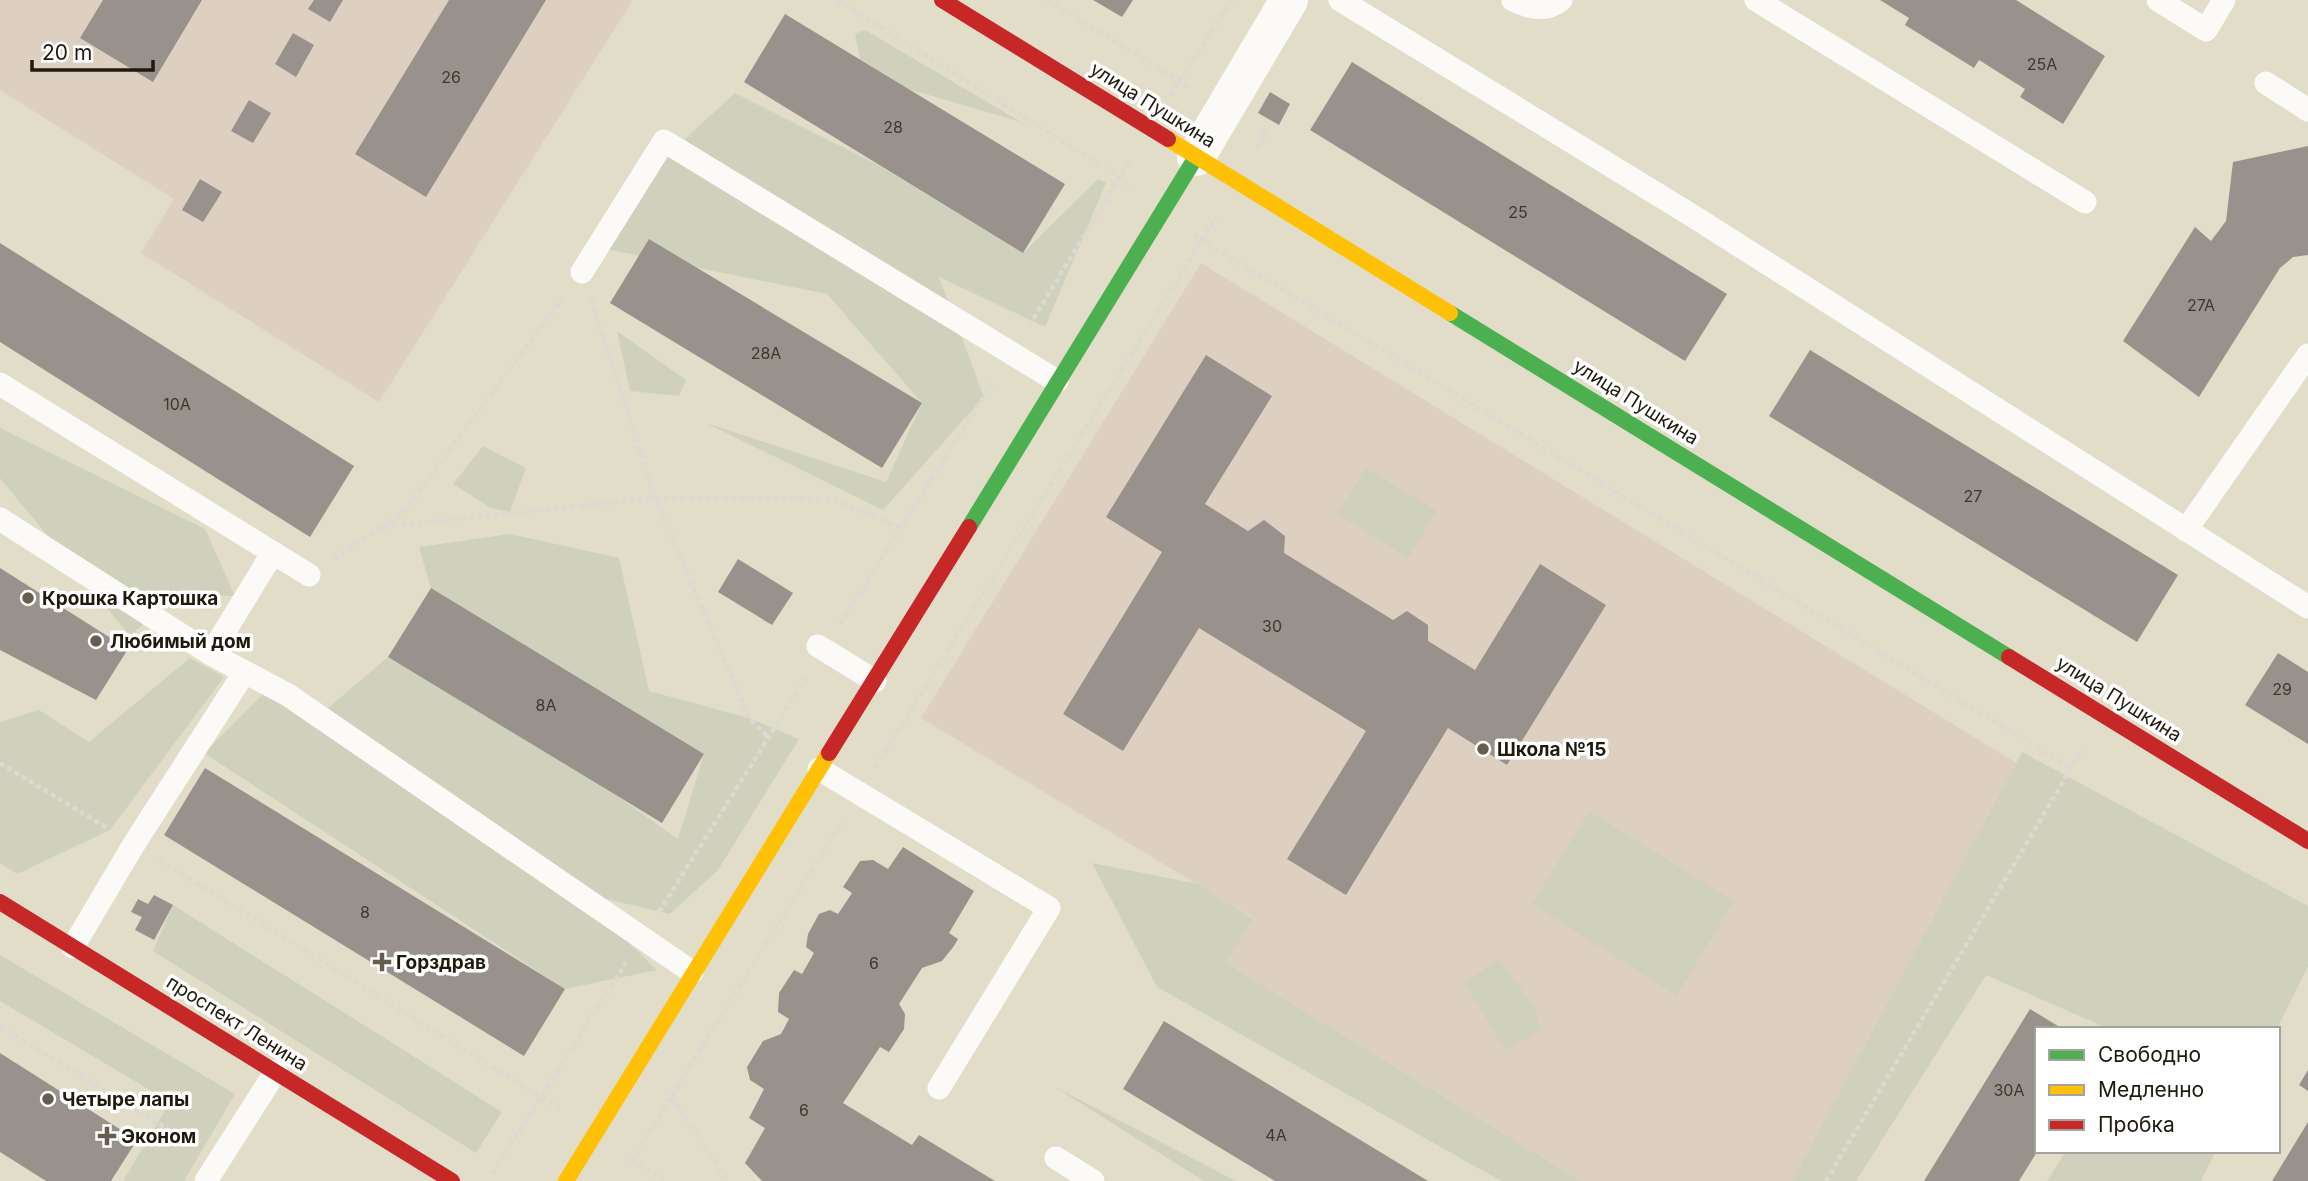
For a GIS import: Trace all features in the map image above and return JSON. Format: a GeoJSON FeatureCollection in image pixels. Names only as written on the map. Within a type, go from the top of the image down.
{"type":"FeatureCollection","features":[{"type":"Feature","properties":{"kind":"street","name":"улица Пушкина"},"geometry":{"type":"LineString","coordinates":[[942,0],[2308,841]]}},
{"type":"Feature","properties":{"kind":"street"},"geometry":{"type":"LineString","coordinates":[[566,1181],[594,1131],[875,681],[1196,157],[1289,0]]}},
{"type":"Feature","properties":{"kind":"street","name":"проспект Ленина"},"geometry":{"type":"LineString","coordinates":[[0,902],[452,1181]]}},
{"type":"Feature","properties":{"kind":"lane"},"geometry":{"type":"LineString","coordinates":[[1340,0],[1688,213],[2308,607]]}},
{"type":"Feature","properties":{"kind":"lane"},"geometry":{"type":"LineString","coordinates":[[1513,0],[1529,8],[1553,6],[1561,0]]}},
{"type":"Feature","properties":{"kind":"lane"},"geometry":{"type":"LineString","coordinates":[[1756,0],[2085,202]]}},
{"type":"Feature","properties":{"kind":"lane"},"geometry":{"type":"LineString","coordinates":[[2158,0],[2206,30],[2224,0]]}},
{"type":"Feature","properties":{"kind":"lane"},"geometry":{"type":"LineString","coordinates":[[2266,83],[2308,110]]}},
{"type":"Feature","properties":{"kind":"lane"},"geometry":{"type":"LineString","coordinates":[[582,272],[664,141],[1057,382]]}},
{"type":"Feature","properties":{"kind":"lane"},"geometry":{"type":"LineString","coordinates":[[2186,530],[2308,355]]}},
{"type":"Feature","properties":{"kind":"lane"},"geometry":{"type":"LineString","coordinates":[[0,384],[309,575]]}},
{"type":"Feature","properties":{"kind":"lane"},"geometry":{"type":"LineString","coordinates":[[0,519],[211,654],[288,695],[692,972]]}},
{"type":"Feature","properties":{"kind":"lane"},"geometry":{"type":"LineString","coordinates":[[211,654],[272,554]]}},
{"type":"Feature","properties":{"kind":"lane"},"geometry":{"type":"LineString","coordinates":[[818,646],[875,681]]}},
{"type":"Feature","properties":{"kind":"lane"},"geometry":{"type":"LineString","coordinates":[[73,947],[134,844],[244,673]]}},
{"type":"Feature","properties":{"kind":"lane"},"geometry":{"type":"LineString","coordinates":[[819,769],[1049,908],[939,1088]]}},
{"type":"Feature","properties":{"kind":"lane"},"geometry":{"type":"LineString","coordinates":[[206,1181],[275,1071]]}},
{"type":"Feature","properties":{"kind":"lane"},"geometry":{"type":"LineString","coordinates":[[1056,1158],[1093,1181]]}},
{"type":"Feature","properties":{"kind":"path"},"geometry":{"type":"LineString","coordinates":[[837,0],[1120,177],[1159,215],[2071,768]]}},
{"type":"Feature","properties":{"kind":"path"},"geometry":{"type":"LineString","coordinates":[[631,1161],[1266,134],[1047,0]]}},
{"type":"Feature","properties":{"kind":"path"},"geometry":{"type":"LineString","coordinates":[[1149,128],[1232,0]]}},
{"type":"Feature","properties":{"kind":"path"},"geometry":{"type":"LineString","coordinates":[[582,272],[655,498],[749,718],[769,738]]}},
{"type":"Feature","properties":{"kind":"path"},"geometry":{"type":"LineString","coordinates":[[309,575],[406,509],[582,272]]}},
{"type":"Feature","properties":{"kind":"path"},"geometry":{"type":"LineString","coordinates":[[382,527],[655,498],[831,499],[901,528]]}},
{"type":"Feature","properties":{"kind":"path"},"geometry":{"type":"LineString","coordinates":[[1826,1181],[2103,715]]}},
{"type":"Feature","properties":{"kind":"path"},"geometry":{"type":"LineString","coordinates":[[0,763],[594,1131],[631,1161],[664,1181]]}},
{"type":"Feature","properties":{"kind":"path"},"geometry":{"type":"LineString","coordinates":[[0,1026],[219,1160]]}},
{"type":"Feature","properties":{"kind":"path"},"geometry":{"type":"LineString","coordinates":[[671,1097],[728,1181]]}},
{"type":"Feature","properties":{"kind":"shaded area"},"geometry":{"type":"Polygon","coordinates":[[[0,0],[633,0],[379,402],[141,253],[174,199],[0,90],[0,0]]]}},
{"type":"Feature","properties":{"kind":"shaded area","name":"Школа №15"},"geometry":{"type":"Polygon","coordinates":[[[1201,263],[2044,780],[1807,1181],[1581,1181],[1226,963],[1253,918],[921,718],[1201,263]]]}},
{"type":"Feature","properties":{"kind":"green space"},"geometry":{"type":"Polygon","coordinates":[[[865,30],[1021,122],[908,89],[860,59],[855,34],[865,30]]]}},
{"type":"Feature","properties":{"kind":"green space"},"geometry":{"type":"Polygon","coordinates":[[[735,93],[878,165],[1023,253],[1098,179],[1106,183],[1045,327],[939,277],[984,397],[883,510],[706,423],[886,482],[922,403],[827,294],[597,247],[639,181],[735,93]]]}},
{"type":"Feature","properties":{"kind":"green space"},"geometry":{"type":"Polygon","coordinates":[[[617,331],[686,380],[679,396],[630,391],[617,331]]]}},
{"type":"Feature","properties":{"kind":"green space"},"geometry":{"type":"Polygon","coordinates":[[[0,428],[205,529],[235,596],[184,595],[167,602],[130,636],[0,478],[0,428]]]}},
{"type":"Feature","properties":{"kind":"green space"},"geometry":{"type":"Polygon","coordinates":[[[483,446],[526,468],[510,512],[491,508],[453,484],[483,446]]]}},
{"type":"Feature","properties":{"kind":"green space"},"geometry":{"type":"Polygon","coordinates":[[[1366,468],[1437,511],[1408,558],[1337,514],[1366,468]]]}},
{"type":"Feature","properties":{"kind":"green space"},"geometry":{"type":"Polygon","coordinates":[[[510,534],[619,558],[649,691],[749,718],[799,739],[718,870],[670,914],[577,892],[657,970],[565,989],[204,753],[263,694],[326,710],[388,657],[614,794],[678,839],[704,754],[431,588],[419,547],[510,534]]]}},
{"type":"Feature","properties":{"kind":"green space"},"geometry":{"type":"Polygon","coordinates":[[[190,658],[224,677],[110,830],[17,874],[0,863],[0,722],[39,710],[89,742],[190,658]]]}},
{"type":"Feature","properties":{"kind":"green space"},"geometry":{"type":"Polygon","coordinates":[[[2022,752],[2308,906],[2308,966],[2278,1027],[2104,1027],[1986,975],[1856,1181],[1792,1181],[2022,752]]]}},
{"type":"Feature","properties":{"kind":"green space"},"geometry":{"type":"Polygon","coordinates":[[[1589,811],[1734,901],[1677,996],[1532,904],[1589,811]]]}},
{"type":"Feature","properties":{"kind":"green space"},"geometry":{"type":"Polygon","coordinates":[[[1092,863],[1198,884],[1253,919],[1226,963],[1581,1181],[1501,1181],[1157,987],[1092,863]]]}},
{"type":"Feature","properties":{"kind":"green space"},"geometry":{"type":"Polygon","coordinates":[[[173,905],[502,1112],[476,1153],[153,951],[173,905]]]}},
{"type":"Feature","properties":{"kind":"green space"},"geometry":{"type":"Polygon","coordinates":[[[0,955],[235,1094],[184,1181],[123,1181],[170,1102],[0,1001],[0,955]]]}},
{"type":"Feature","properties":{"kind":"green space"},"geometry":{"type":"Polygon","coordinates":[[[1499,959],[1533,1005],[1542,1030],[1505,1050],[1464,983],[1499,959]]]}},
{"type":"Feature","properties":{"kind":"green space"},"geometry":{"type":"Polygon","coordinates":[[[1055,1087],[1236,1181],[1204,1181],[1055,1087]]]}},
{"type":"Feature","properties":{"kind":"green space"},"geometry":{"type":"Polygon","coordinates":[[[2065,1153],[2215,1153],[2201,1181],[2047,1181],[2065,1153]]]}},
{"type":"Feature","properties":{"kind":"building"},"geometry":{"type":"Polygon","coordinates":[[[103,0],[202,0],[153,82],[80,38],[103,0]]]}},
{"type":"Feature","properties":{"kind":"building"},"geometry":{"type":"Polygon","coordinates":[[[314,0],[343,0],[330,22],[308,9],[314,0]]]}},
{"type":"Feature","properties":{"kind":"building"},"geometry":{"type":"Polygon","coordinates":[[[449,0],[546,0],[426,197],[355,154],[449,0]]]}},
{"type":"Feature","properties":{"kind":"building"},"geometry":{"type":"Polygon","coordinates":[[[1093,0],[1133,0],[1122,17],[1093,0]]]}},
{"type":"Feature","properties":{"kind":"building"},"geometry":{"type":"Polygon","coordinates":[[[1880,0],[2016,0],[2105,56],[2063,124],[2020,97],[2025,89],[1979,60],[1974,68],[1905,25],[1909,18],[1880,0]]]}},
{"type":"Feature","properties":{"kind":"building"},"geometry":{"type":"Polygon","coordinates":[[[785,14],[1065,184],[1023,253],[744,82],[785,14]]]}},
{"type":"Feature","properties":{"kind":"building"},"geometry":{"type":"Polygon","coordinates":[[[293,33],[314,45],[296,77],[275,64],[293,33]]]}},
{"type":"Feature","properties":{"kind":"building"},"geometry":{"type":"Polygon","coordinates":[[[1352,62],[1727,294],[1685,361],[1310,130],[1352,62]]]}},
{"type":"Feature","properties":{"kind":"building"},"geometry":{"type":"Polygon","coordinates":[[[1270,92],[1290,104],[1279,125],[1258,113],[1270,92]]]}},
{"type":"Feature","properties":{"kind":"building"},"geometry":{"type":"Polygon","coordinates":[[[249,100],[271,113],[253,143],[231,131],[249,100]]]}},
{"type":"Feature","properties":{"kind":"building"},"geometry":{"type":"Polygon","coordinates":[[[2308,146],[2308,255],[2293,257],[2280,268],[2199,397],[2123,341],[2195,227],[2211,241],[2226,221],[2233,162],[2308,146]]]}},
{"type":"Feature","properties":{"kind":"building"},"geometry":{"type":"Polygon","coordinates":[[[200,179],[222,192],[203,222],[182,210],[200,179]]]}},
{"type":"Feature","properties":{"kind":"building"},"geometry":{"type":"Polygon","coordinates":[[[649,239],[922,403],[882,468],[610,303],[649,239]]]}},
{"type":"Feature","properties":{"kind":"building"},"geometry":{"type":"Polygon","coordinates":[[[0,243],[354,466],[310,537],[0,342],[0,243]]]}},
{"type":"Feature","properties":{"kind":"building"},"geometry":{"type":"Polygon","coordinates":[[[1810,350],[2178,575],[2137,642],[1769,416],[1810,350]]]}},
{"type":"Feature","properties":{"kind":"building"},"geometry":{"type":"Polygon","coordinates":[[[1206,355],[1272,396],[1205,504],[1248,531],[1264,520],[1285,536],[1284,553],[1393,620],[1407,611],[1428,625],[1428,641],[1475,670],[1540,564],[1606,605],[1507,765],[1448,728],[1346,895],[1287,859],[1366,731],[1199,628],[1123,751],[1063,714],[1162,552],[1106,517],[1206,355]]]}},
{"type":"Feature","properties":{"kind":"building"},"geometry":{"type":"Polygon","coordinates":[[[738,559],[793,593],[772,625],[718,592],[738,559]]]}},
{"type":"Feature","properties":{"kind":"building"},"geometry":{"type":"Polygon","coordinates":[[[0,568],[128,649],[96,700],[0,650],[0,568]]]}},
{"type":"Feature","properties":{"kind":"building"},"geometry":{"type":"Polygon","coordinates":[[[431,588],[704,754],[662,823],[388,657],[431,588]]]}},
{"type":"Feature","properties":{"kind":"building"},"geometry":{"type":"Polygon","coordinates":[[[2278,653],[2308,672],[2308,744],[2245,705],[2278,653]]]}},
{"type":"Feature","properties":{"kind":"building"},"geometry":{"type":"Polygon","coordinates":[[[205,768],[565,989],[524,1056],[164,835],[205,768]]]}},
{"type":"Feature","properties":{"kind":"building"},"geometry":{"type":"Polygon","coordinates":[[[903,847],[974,891],[949,933],[958,939],[954,946],[942,961],[922,968],[899,1004],[905,1014],[904,1029],[889,1052],[880,1047],[843,1103],[912,1145],[919,1135],[995,1181],[762,1181],[745,1163],[765,1128],[749,1118],[764,1089],[750,1080],[747,1067],[763,1041],[781,1034],[789,1019],[778,1012],[779,993],[794,970],[802,974],[814,953],[806,947],[808,934],[819,914],[830,910],[838,914],[852,893],[843,887],[860,861],[873,860],[888,869],[903,847]]]}},
{"type":"Feature","properties":{"kind":"building"},"geometry":{"type":"Polygon","coordinates":[[[154,895],[173,905],[154,940],[135,930],[142,917],[131,912],[138,899],[148,904],[154,895]]]}},
{"type":"Feature","properties":{"kind":"building"},"geometry":{"type":"Polygon","coordinates":[[[2030,1009],[2060,1027],[2035,1027],[2036,1153],[2019,1181],[1924,1181],[2030,1009]]]}},
{"type":"Feature","properties":{"kind":"building"},"geometry":{"type":"Polygon","coordinates":[[[1164,1021],[1428,1181],[1275,1181],[1123,1089],[1164,1021]]]}},
{"type":"Feature","properties":{"kind":"building"},"geometry":{"type":"Polygon","coordinates":[[[0,1053],[137,1140],[111,1181],[46,1181],[0,1152],[0,1053]]]}},
{"type":"Feature","properties":{"kind":"building"},"geometry":{"type":"Polygon","coordinates":[[[2308,1070],[2308,1091],[2299,1085],[2308,1070]]]}},
{"type":"Feature","properties":{"kind":"building"},"geometry":{"type":"Polygon","coordinates":[[[2308,1122],[2308,1181],[2272,1181],[2308,1122]]]}},
{"type":"Feature","properties":{"kind":"traffic: fast"},"geometry":{"type":"LineString","coordinates":[[969,527],[1196,157]]}},
{"type":"Feature","properties":{"kind":"traffic: fast"},"geometry":{"type":"LineString","coordinates":[[1450,313],[2009,657]]}},
{"type":"Feature","properties":{"kind":"traffic: slow"},"geometry":{"type":"LineString","coordinates":[[1168,139],[1450,313]]}},
{"type":"Feature","properties":{"kind":"traffic: slow"},"geometry":{"type":"LineString","coordinates":[[566,1181],[829,753]]}},
{"type":"Feature","properties":{"kind":"traffic: jam"},"geometry":{"type":"LineString","coordinates":[[942,0],[1168,139]]}},
{"type":"Feature","properties":{"kind":"traffic: jam"},"geometry":{"type":"LineString","coordinates":[[829,753],[969,527]]}},
{"type":"Feature","properties":{"kind":"traffic: jam"},"geometry":{"type":"LineString","coordinates":[[2009,657],[2308,841]]}},
{"type":"Feature","properties":{"kind":"traffic: jam"},"geometry":{"type":"LineString","coordinates":[[0,902],[452,1181]]}},
{"type":"Feature","properties":{"kind":"place","name":"Крошка Картошка"},"geometry":{"type":"Point","coordinates":[28,598]}},
{"type":"Feature","properties":{"kind":"place","name":"Любимый дом"},"geometry":{"type":"Point","coordinates":[96,641]}},
{"type":"Feature","properties":{"kind":"place","name":"Школа №15"},"geometry":{"type":"Point","coordinates":[1483,749]}},
{"type":"Feature","properties":{"kind":"place","name":"Горздрав"},"geometry":{"type":"Point","coordinates":[382,962]}},
{"type":"Feature","properties":{"kind":"place","name":"Четыре лапы"},"geometry":{"type":"Point","coordinates":[48,1099]}},
{"type":"Feature","properties":{"kind":"place","name":"Эконом"},"geometry":{"type":"Point","coordinates":[107,1136]}}]}
